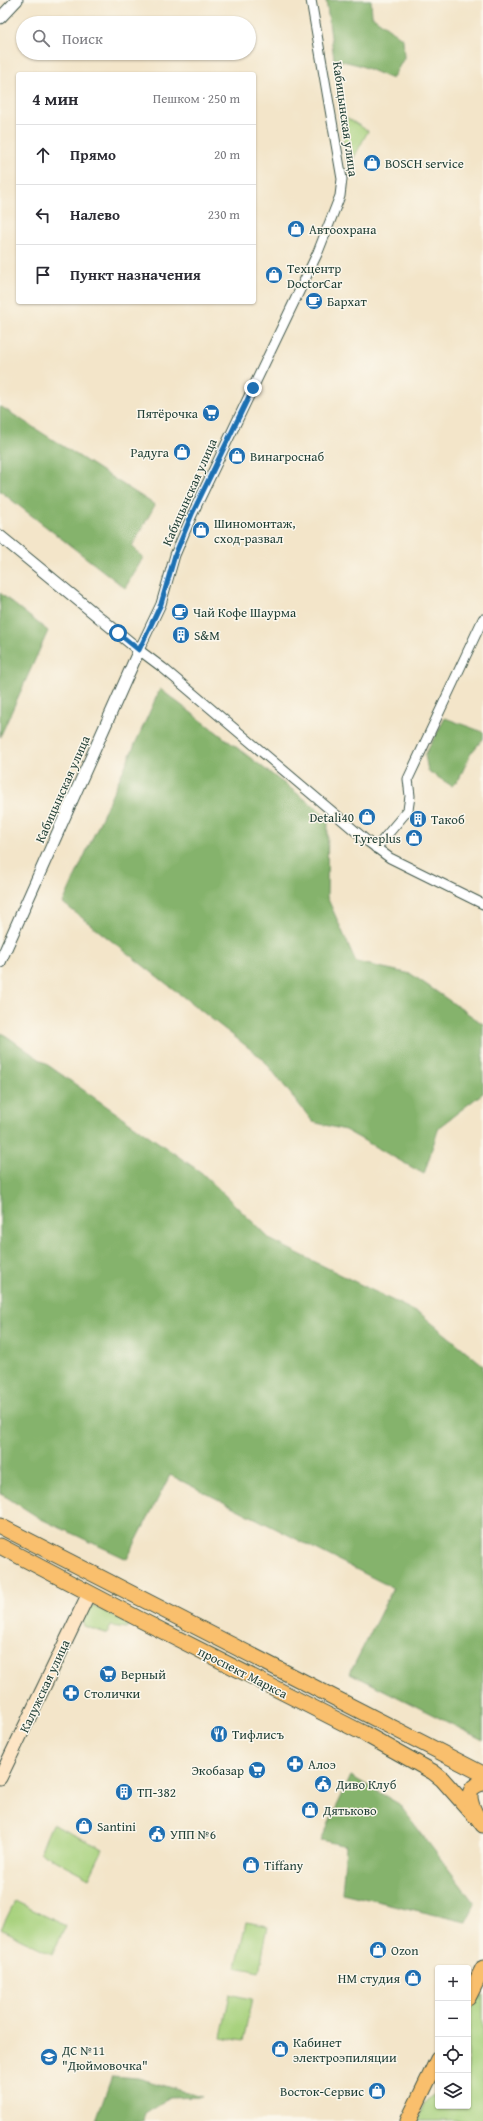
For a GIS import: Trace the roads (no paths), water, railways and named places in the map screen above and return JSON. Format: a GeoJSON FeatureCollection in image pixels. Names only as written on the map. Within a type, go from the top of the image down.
{"type":"FeatureCollection","features":[{"type":"Feature","properties":{"kind":"main road","name":"проспект Маркса"},"geometry":{"type":"LineString","coordinates":[[0,1526],[483,1774]]}},
{"type":"Feature","properties":{"kind":"main road","name":"проспект Маркса"},"geometry":{"type":"LineString","coordinates":[[0,1546],[89,1594],[365,1734],[433,1772],[442,1779],[479,1820]]}},
{"type":"Feature","properties":{"kind":"main road"},"geometry":{"type":"LineString","coordinates":[[89,1594],[98,1577]]}},
{"type":"Feature","properties":{"kind":"main road","name":"Калужская улица"},"geometry":{"type":"LineString","coordinates":[[0,1778],[89,1594]]}},
{"type":"Feature","properties":{"kind":"main road"},"geometry":{"type":"LineString","coordinates":[[479,1820],[469,1802],[470,1794],[474,1788],[483,1783]]}},
{"type":"Feature","properties":{"kind":"main road"},"geometry":{"type":"LineString","coordinates":[[471,1992],[483,1968]]}},
{"type":"Feature","properties":{"kind":"main road"},"geometry":{"type":"LineString","coordinates":[[408,2121],[435,2065]]}},
{"type":"Feature","properties":{"kind":"street"},"geometry":{"type":"LineString","coordinates":[[0,18],[17,0]]}},
{"type":"Feature","properties":{"kind":"street","name":"Кабицынская улица"},"geometry":{"type":"LineString","coordinates":[[0,962],[161,604],[175,555],[192,514],[318,252],[340,196],[342,179],[311,0]]}},
{"type":"Feature","properties":{"kind":"street"},"geometry":{"type":"LineString","coordinates":[[0,536],[163,668],[376,848],[390,858],[483,904]]}},
{"type":"Feature","properties":{"kind":"street"},"geometry":{"type":"LineString","coordinates":[[376,848],[408,810],[410,796],[408,779],[483,619]]}},
{"type":"Feature","properties":{"kind":"place","name":"BOSCH service"},"geometry":{"type":"Point","coordinates":[372,163]}},
{"type":"Feature","properties":{"kind":"place","name":"Автоохрана"},"geometry":{"type":"Point","coordinates":[296,229]}},
{"type":"Feature","properties":{"kind":"place","name":"Техцентр DoctorCar"},"geometry":{"type":"Point","coordinates":[274,275]}},
{"type":"Feature","properties":{"kind":"place","name":"Бархат"},"geometry":{"type":"Point","coordinates":[314,301]}},
{"type":"Feature","properties":{"kind":"place","name":"Пятёрочка"},"geometry":{"type":"Point","coordinates":[211,413]}},
{"type":"Feature","properties":{"kind":"place","name":"Радуга"},"geometry":{"type":"Point","coordinates":[182,452]}},
{"type":"Feature","properties":{"kind":"place","name":"Винагроснаб"},"geometry":{"type":"Point","coordinates":[237,456]}},
{"type":"Feature","properties":{"kind":"place","name":"Шиномонтаж, сход-развал"},"geometry":{"type":"Point","coordinates":[201,530]}},
{"type":"Feature","properties":{"kind":"place","name":"Чай Кофе Шаурма"},"geometry":{"type":"Point","coordinates":[180,612]}},
{"type":"Feature","properties":{"kind":"place","name":"S&M"},"geometry":{"type":"Point","coordinates":[181,635]}},
{"type":"Feature","properties":{"kind":"place","name":"Detali40"},"geometry":{"type":"Point","coordinates":[367,817]}},
{"type":"Feature","properties":{"kind":"place","name":"Такоб"},"geometry":{"type":"Point","coordinates":[418,819]}},
{"type":"Feature","properties":{"kind":"place","name":"Tyreplus"},"geometry":{"type":"Point","coordinates":[414,838]}},
{"type":"Feature","properties":{"kind":"place","name":"Верный"},"geometry":{"type":"Point","coordinates":[108,1674]}},
{"type":"Feature","properties":{"kind":"place","name":"Столички"},"geometry":{"type":"Point","coordinates":[71,1693]}},
{"type":"Feature","properties":{"kind":"place","name":"Тифлисъ"},"geometry":{"type":"Point","coordinates":[219,1734]}},
{"type":"Feature","properties":{"kind":"place","name":"Алоэ"},"geometry":{"type":"Point","coordinates":[295,1764]}},
{"type":"Feature","properties":{"kind":"place","name":"Экобазар"},"geometry":{"type":"Point","coordinates":[257,1770]}},
{"type":"Feature","properties":{"kind":"place","name":"Диво Клуб"},"geometry":{"type":"Point","coordinates":[323,1784]}},
{"type":"Feature","properties":{"kind":"place","name":"ТП-382"},"geometry":{"type":"Point","coordinates":[124,1792]}},
{"type":"Feature","properties":{"kind":"place","name":"Дятьково"},"geometry":{"type":"Point","coordinates":[310,1810]}},
{"type":"Feature","properties":{"kind":"place","name":"Santini"},"geometry":{"type":"Point","coordinates":[84,1826]}},
{"type":"Feature","properties":{"kind":"place","name":"УПП №6"},"geometry":{"type":"Point","coordinates":[157,1834]}},
{"type":"Feature","properties":{"kind":"place","name":"Tiffany"},"geometry":{"type":"Point","coordinates":[251,1865]}},
{"type":"Feature","properties":{"kind":"place","name":"Ozon"},"geometry":{"type":"Point","coordinates":[378,1950]}},
{"type":"Feature","properties":{"kind":"place","name":"HM студия"},"geometry":{"type":"Point","coordinates":[413,1978]}},
{"type":"Feature","properties":{"kind":"place","name":"Кабинет электроэпиляции"},"geometry":{"type":"Point","coordinates":[280,2049]}},
{"type":"Feature","properties":{"kind":"place","name":"ДС №11 \"Дюймовочка\""},"geometry":{"type":"Point","coordinates":[49,2057]}},
{"type":"Feature","properties":{"kind":"place","name":"Восток-Сервис"},"geometry":{"type":"Point","coordinates":[377,2091]}}]}
